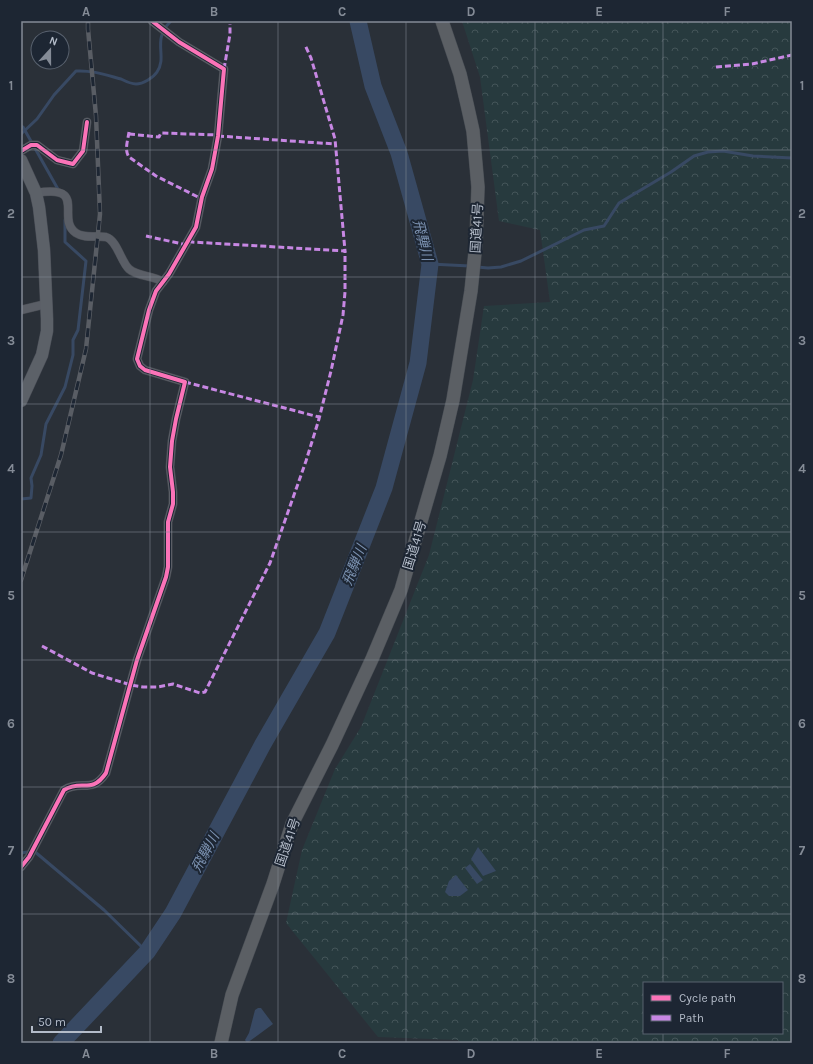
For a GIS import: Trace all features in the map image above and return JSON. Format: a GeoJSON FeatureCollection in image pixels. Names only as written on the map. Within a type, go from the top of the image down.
{"type":"FeatureCollection","features":[{"type":"Feature","properties":{"kind":"highway","name":"国道41号"},"geometry":{"type":"LineString","coordinates":[[221,1043],[232,995],[273,884],[292,824],[332,745],[372,659],[401,590],[440,456],[453,400],[473,278],[478,187],[473,131],[460,74],[442,21]]}},
{"type":"Feature","properties":{"kind":"main road"},"geometry":{"type":"LineString","coordinates":[[21,160],[36,193],[39,207],[42,231],[47,319],[45,343],[42,355],[21,401]]}},
{"type":"Feature","properties":{"kind":"street"},"geometry":{"type":"LineString","coordinates":[[21,866],[29,857],[64,790],[76,785],[88,786],[94,784],[106,773],[137,660],[157,605],[168,567],[168,522],[173,504],[170,467],[172,441],[185,382],[145,370],[140,366],[137,359],[149,310],[156,290],[170,274],[196,228],[202,197],[212,169],[218,136],[224,69],[179,42],[152,21]]}},
{"type":"Feature","properties":{"kind":"street"},"geometry":{"type":"LineString","coordinates":[[21,151],[30,145],[37,145],[57,160],[73,164],[83,151],[87,122]]}},
{"type":"Feature","properties":{"kind":"street"},"geometry":{"type":"LineString","coordinates":[[36,193],[58,192],[64,194],[68,199],[69,221],[76,233],[106,237],[111,240],[117,248],[129,269],[140,274],[159,278],[163,282]]}},
{"type":"Feature","properties":{"kind":"street"},"geometry":{"type":"LineString","coordinates":[[21,310],[46,304]]}},
{"type":"Feature","properties":{"kind":"green space"},"geometry":{"type":"Polygon","coordinates":[[[462,21],[792,21],[792,1043],[459,1043],[458,1040],[378,1037],[286,923],[302,850],[335,769],[361,727],[429,555],[473,380],[484,306],[550,302],[540,230],[499,221],[480,77],[462,21]]]}},
{"type":"Feature","properties":{"kind":"water"},"geometry":{"type":"Polygon","coordinates":[[[478,847],[496,871],[483,876],[471,859],[478,847]]]}},
{"type":"Feature","properties":{"kind":"water"},"geometry":{"type":"Polygon","coordinates":[[[470,864],[483,880],[477,884],[465,868],[470,864]]]}},
{"type":"Feature","properties":{"kind":"water"},"geometry":{"type":"Polygon","coordinates":[[[456,875],[468,890],[460,896],[449,896],[445,892],[449,881],[456,875]]]}},
{"type":"Feature","properties":{"kind":"water"},"geometry":{"type":"Polygon","coordinates":[[[261,1008],[273,1024],[247,1043],[245,1040],[249,1033],[255,1010],[261,1008]]]}},
{"type":"Feature","properties":{"kind":"waterway"},"geometry":{"type":"LineString","coordinates":[[21,134],[37,119],[54,95],[76,71],[99,73],[134,84],[145,82],[157,72],[160,66],[162,35],[165,28],[171,21]]}},
{"type":"Feature","properties":{"kind":"waterway","name":"飛騨川"},"geometry":{"type":"LineString","coordinates":[[61,1043],[147,952],[173,913],[263,744],[327,633],[384,488],[418,363],[430,264],[399,153],[373,86],[358,21]]}},
{"type":"Feature","properties":{"kind":"waterway"},"geometry":{"type":"LineString","coordinates":[[21,126],[23,127],[59,191]]}},
{"type":"Feature","properties":{"kind":"waterway"},"geometry":{"type":"LineString","coordinates":[[477,267],[501,267],[521,261],[584,230],[604,226],[619,203],[671,172],[694,156],[708,152],[723,151],[753,156],[792,158]]}},
{"type":"Feature","properties":{"kind":"waterway"},"geometry":{"type":"LineString","coordinates":[[21,499],[31,498],[31,478],[41,455],[46,424],[65,387],[73,355],[73,340],[78,330],[86,261],[65,242],[65,220]]}},
{"type":"Feature","properties":{"kind":"waterway"},"geometry":{"type":"LineString","coordinates":[[430,264],[470,266]]}},
{"type":"Feature","properties":{"kind":"waterway"},"geometry":{"type":"LineString","coordinates":[[21,853],[34,851],[104,910],[147,952]]}},
{"type":"Feature","properties":{"kind":"railway"},"geometry":{"type":"LineString","coordinates":[[21,580],[61,455],[86,349],[100,214],[96,116],[88,21]]}},
{"type":"Feature","properties":{"kind":"marked path"},"geometry":{"type":"LineString","coordinates":[[224,69],[230,34],[230,24]]}},
{"type":"Feature","properties":{"kind":"marked path"},"geometry":{"type":"LineString","coordinates":[[189,240],[192,242],[345,251],[335,139],[311,58],[305,45]]}},
{"type":"Feature","properties":{"kind":"marked path"},"geometry":{"type":"LineString","coordinates":[[716,67],[752,64],[792,55]]}},
{"type":"Feature","properties":{"kind":"marked path"},"geometry":{"type":"LineString","coordinates":[[129,132],[127,148],[129,157],[156,176],[202,199]]}},
{"type":"Feature","properties":{"kind":"marked path"},"geometry":{"type":"LineString","coordinates":[[129,134],[159,137],[161,133],[218,135]]}},
{"type":"Feature","properties":{"kind":"marked path"},"geometry":{"type":"LineString","coordinates":[[218,136],[335,144]]}},
{"type":"Feature","properties":{"kind":"marked path"},"geometry":{"type":"LineString","coordinates":[[146,236],[187,245]]}},
{"type":"Feature","properties":{"kind":"marked path"},"geometry":{"type":"LineString","coordinates":[[42,646],[92,673],[131,685],[158,687],[173,684],[200,693],[205,692],[270,563],[306,461],[319,419],[343,315],[345,292],[345,251]]}},
{"type":"Feature","properties":{"kind":"marked path"},"geometry":{"type":"LineString","coordinates":[[185,382],[319,417]]}},
{"type":"Feature","properties":{"kind":"cycle path"},"geometry":{"type":"LineString","coordinates":[[21,867],[29,857],[64,790],[70,787],[91,785],[96,783],[101,780],[106,773],[137,660],[166,577],[168,567],[168,522],[173,504],[170,467],[172,441],[185,382],[145,370],[140,366],[137,359],[149,310],[156,291],[169,274],[196,227],[202,197],[212,169],[218,136],[224,69],[179,42],[152,21]]}},
{"type":"Feature","properties":{"kind":"cycle path"},"geometry":{"type":"LineString","coordinates":[[21,151],[31,145],[37,145],[57,160],[73,164],[83,151],[87,122]]}}]}
